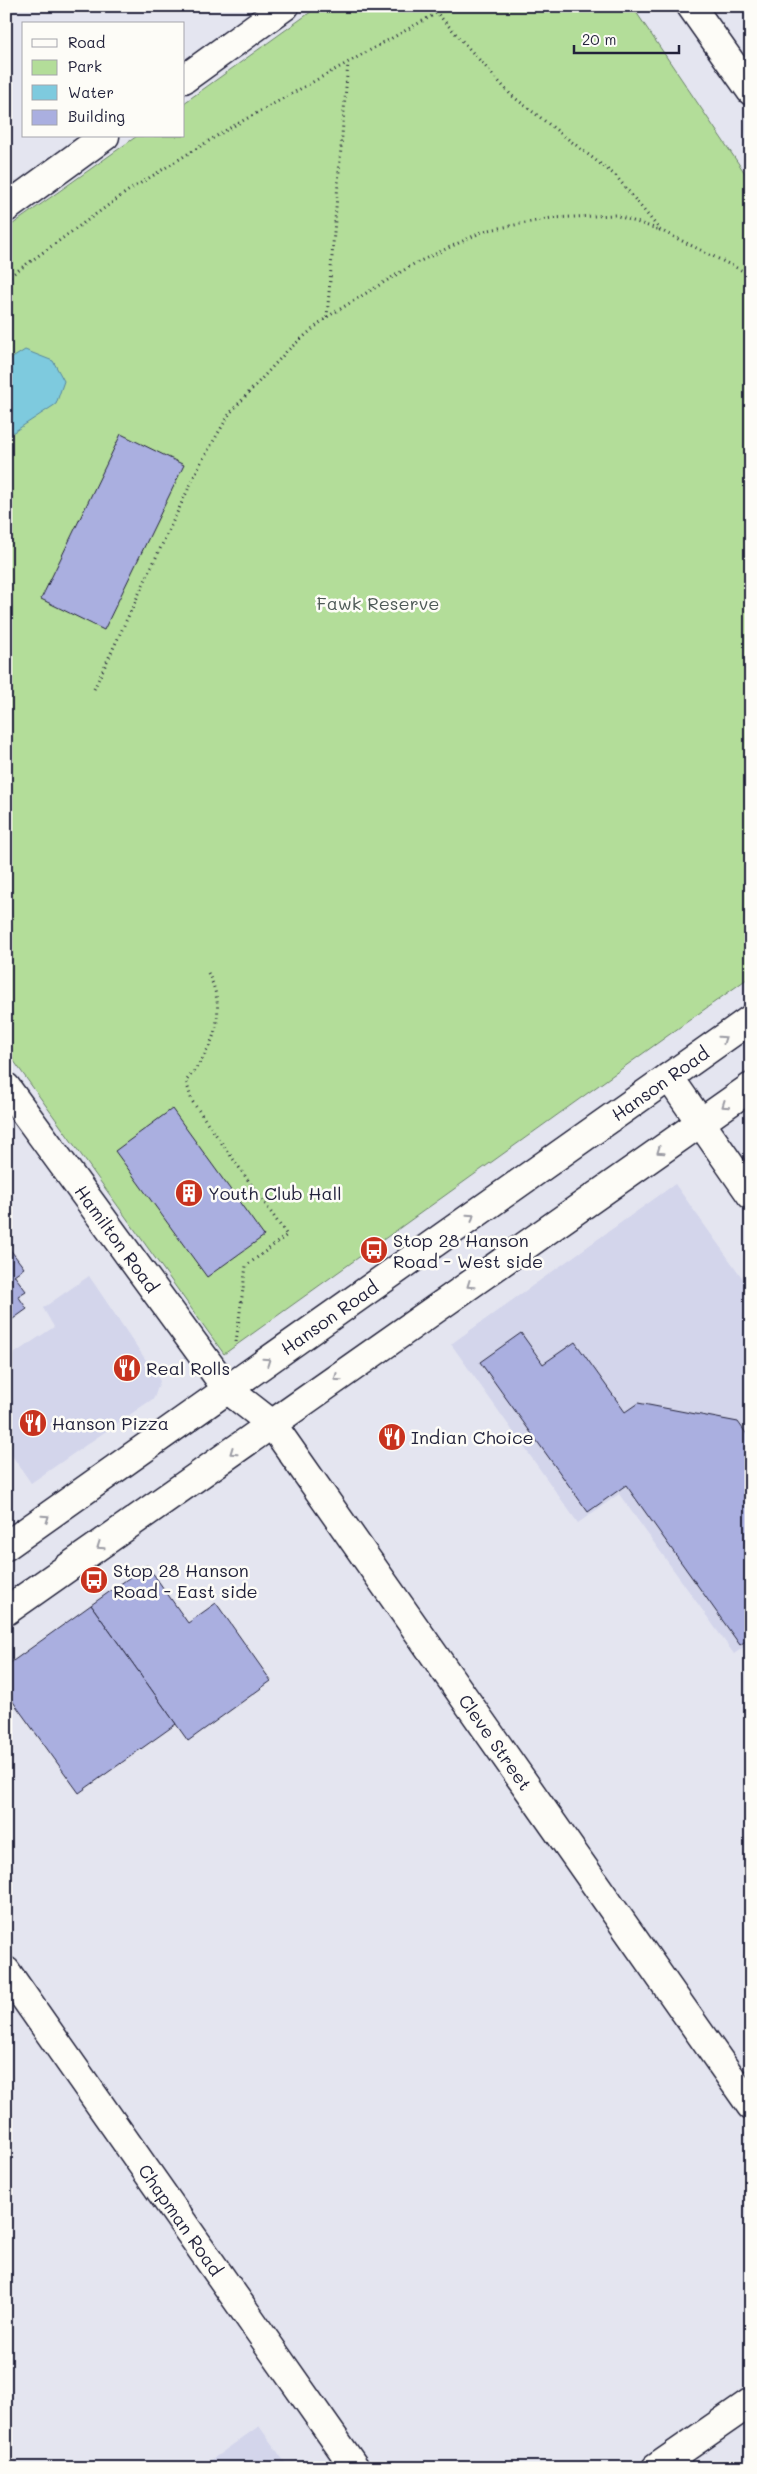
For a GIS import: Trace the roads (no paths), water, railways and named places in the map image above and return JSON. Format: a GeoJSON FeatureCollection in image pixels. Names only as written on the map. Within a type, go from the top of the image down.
{"type":"FeatureCollection","features":[{"type":"Feature","properties":{"kind":"street"},"geometry":{"type":"LineString","coordinates":[[185,78],[285,6]]}},
{"type":"Feature","properties":{"kind":"street"},"geometry":{"type":"LineString","coordinates":[[691,6],[751,91]]}},
{"type":"Feature","properties":{"kind":"street"},"geometry":{"type":"LineString","coordinates":[[6,208],[102,138]]}},
{"type":"Feature","properties":{"kind":"street","name":"Hanson Road"},"geometry":{"type":"LineString","coordinates":[[6,1546],[751,1019]]}},
{"type":"Feature","properties":{"kind":"street"},"geometry":{"type":"LineString","coordinates":[[669,1077],[751,1195]]}},
{"type":"Feature","properties":{"kind":"street","name":"Hamilton Road"},"geometry":{"type":"LineString","coordinates":[[6,1087],[227,1389]]}},
{"type":"Feature","properties":{"kind":"street"},"geometry":{"type":"LineString","coordinates":[[6,1611],[751,1087]]}},
{"type":"Feature","properties":{"kind":"street","name":"Cleve Street"},"geometry":{"type":"LineString","coordinates":[[227,1389],[272,1424],[751,2106]]}},
{"type":"Feature","properties":{"kind":"street","name":"Chapman Road"},"geometry":{"type":"LineString","coordinates":[[6,1971],[355,2468]]}},
{"type":"Feature","properties":{"kind":"street"},"geometry":{"type":"LineString","coordinates":[[656,2468],[751,2402]]}},
{"type":"Feature","properties":{"kind":"water"},"geometry":{"type":"Polygon","coordinates":[[[25,350],[53,361],[64,381],[56,404],[6,437],[6,362],[25,350]]]}},
{"type":"Feature","properties":{"kind":"place","name":"Youth Club Hall"},"geometry":{"type":"Point","coordinates":[189,1193]}},
{"type":"Feature","properties":{"kind":"place","name":"Stop 28 Hanson Road - West side"},"geometry":{"type":"Point","coordinates":[374,1250]}},
{"type":"Feature","properties":{"kind":"place","name":"Real Rolls"},"geometry":{"type":"Point","coordinates":[127,1368]}},
{"type":"Feature","properties":{"kind":"place","name":"Hanson Pizza"},"geometry":{"type":"Point","coordinates":[33,1423]}},
{"type":"Feature","properties":{"kind":"place","name":"Indian Choice"},"geometry":{"type":"Point","coordinates":[392,1437]}},
{"type":"Feature","properties":{"kind":"place","name":"Stop 28 Hanson Road - East side"},"geometry":{"type":"Point","coordinates":[94,1580]}},
{"type":"Feature","properties":{"kind":"park label","name":"Fawk Reserve"},"geometry":{"type":"Point","coordinates":[378,603]}}]}
